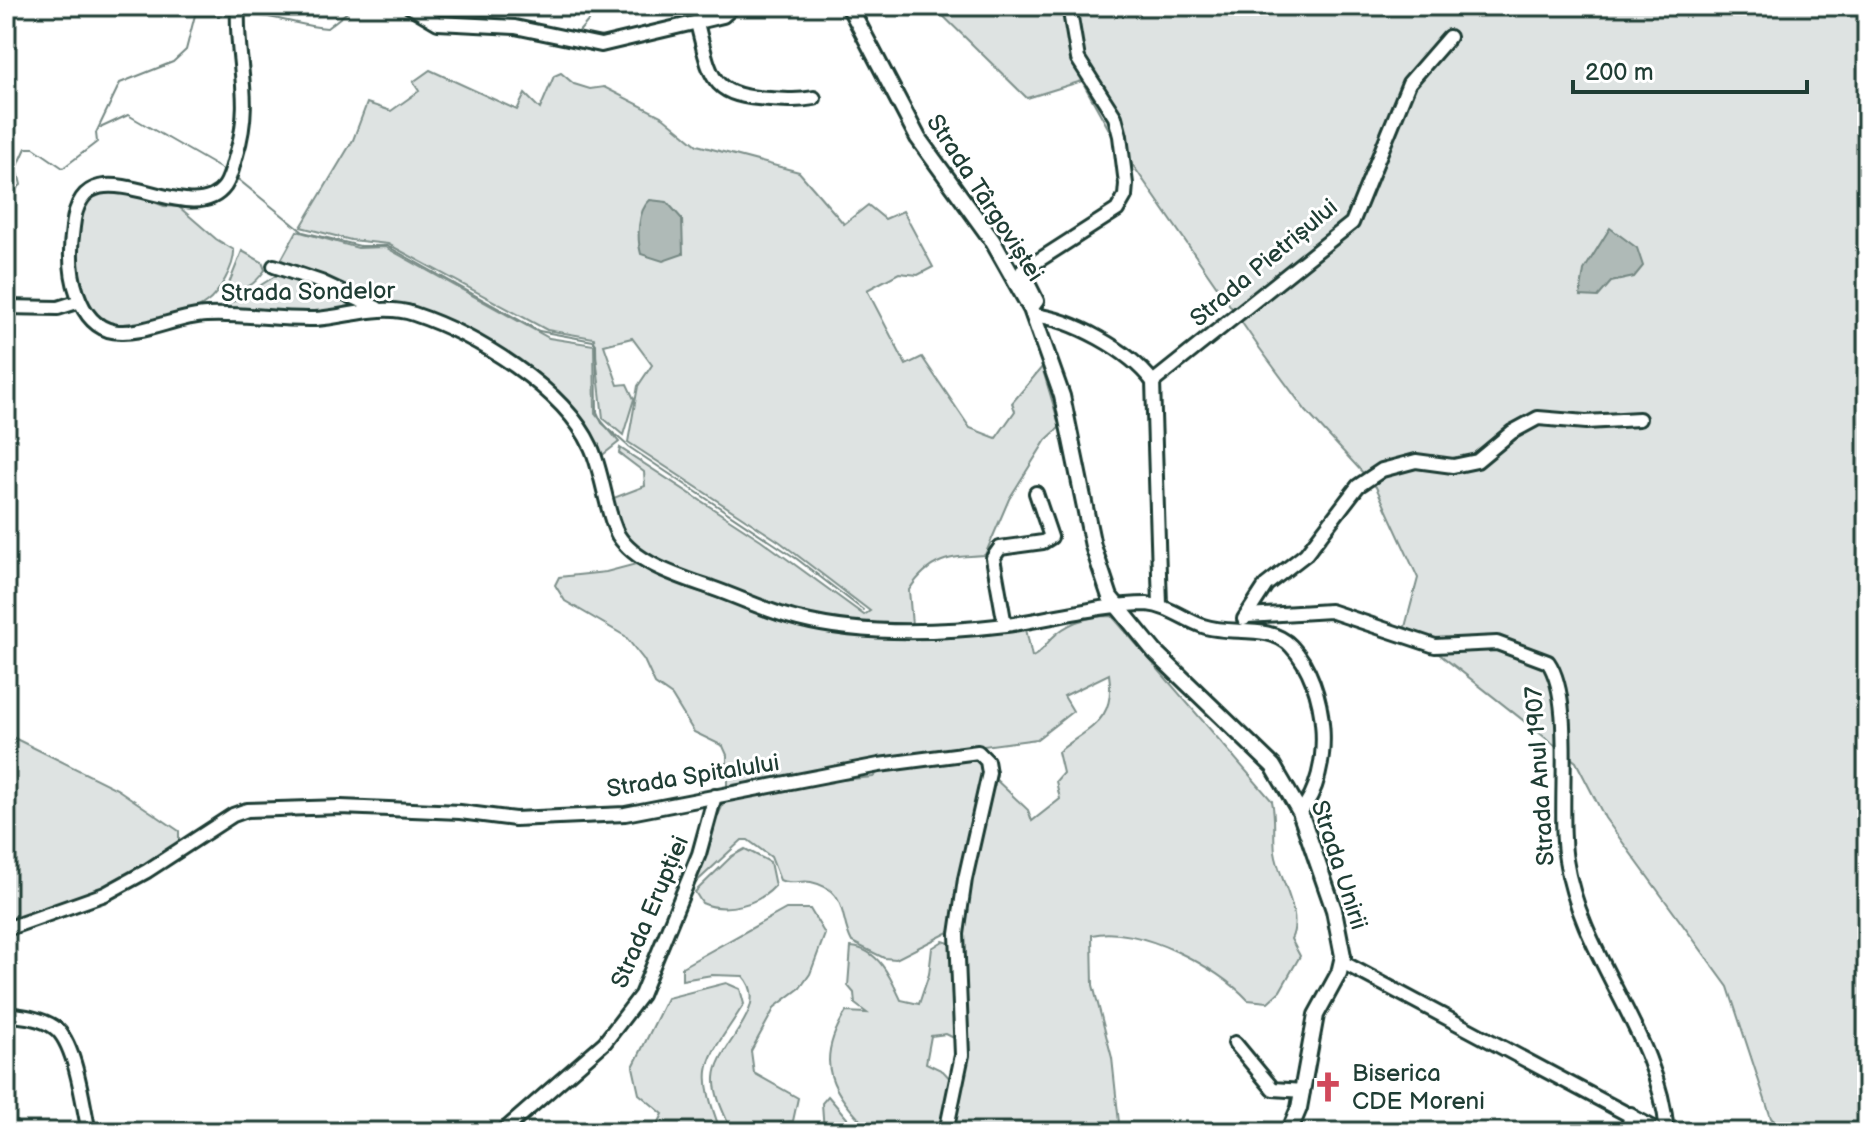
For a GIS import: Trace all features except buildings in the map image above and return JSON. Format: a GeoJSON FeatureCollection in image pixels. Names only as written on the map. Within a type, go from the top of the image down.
{"type":"FeatureCollection","features":[{"type":"Feature","properties":{"kind":"main road","name":"Strada Târgoviștei"},"geometry":{"type":"LineString","coordinates":[[849,6],[918,138],[1018,274],[1065,407],[1098,568],[1116,606],[1133,628]]}},
{"type":"Feature","properties":{"kind":"main road","name":"Strada Unirii"},"geometry":{"type":"LineString","coordinates":[[1133,628],[1273,766],[1300,812],[1334,910],[1342,962]]}},
{"type":"Feature","properties":{"kind":"main road"},"geometry":{"type":"LineString","coordinates":[[1289,1132],[1303,1091],[1316,1015],[1342,962]]}},
{"type":"Feature","properties":{"kind":"street"},"geometry":{"type":"LineString","coordinates":[[6,307],[58,308],[80,301],[73,278],[72,237],[74,211],[85,194],[105,185],[197,201],[216,195],[227,183],[245,123],[247,100],[240,66],[238,6]]}},
{"type":"Feature","properties":{"kind":"street"},"geometry":{"type":"LineString","coordinates":[[409,6],[438,23],[515,27],[601,45],[723,16],[734,6]]}},
{"type":"Feature","properties":{"kind":"street"},"geometry":{"type":"LineString","coordinates":[[1018,274],[1117,210],[1125,196],[1126,165],[1115,117],[1078,59],[1069,6]]}},
{"type":"Feature","properties":{"kind":"street"},"geometry":{"type":"LineString","coordinates":[[697,23],[706,59],[716,80],[726,91],[753,100],[794,103],[814,98]]}},
{"type":"Feature","properties":{"kind":"street","name":"Strada Pietrișului"},"geometry":{"type":"LineString","coordinates":[[1153,382],[1352,223],[1409,83],[1449,37]]}},
{"type":"Feature","properties":{"kind":"street"},"geometry":{"type":"LineString","coordinates":[[274,266],[321,282],[377,308]]}},
{"type":"Feature","properties":{"kind":"street","name":"Strada Sondelor"},"geometry":{"type":"LineString","coordinates":[[80,301],[92,319],[103,328],[126,333],[204,315],[319,319],[377,308],[414,314],[497,354],[564,406],[590,444],[617,533],[643,558],[670,572],[773,612],[818,623],[911,630],[1005,625],[1116,606]]}},
{"type":"Feature","properties":{"kind":"street"},"geometry":{"type":"LineString","coordinates":[[1032,312],[1124,352],[1153,382],[1160,605]]}},
{"type":"Feature","properties":{"kind":"street"},"geometry":{"type":"LineString","coordinates":[[1228,629],[1247,616],[1266,585],[1306,554],[1358,486],[1382,470],[1416,461],[1453,466],[1477,461],[1512,432],[1538,418],[1586,422],[1639,419]]}},
{"type":"Feature","properties":{"kind":"street"},"geometry":{"type":"LineString","coordinates":[[1005,625],[993,558],[1000,548],[1043,542],[1051,537],[1036,493]]}},
{"type":"Feature","properties":{"kind":"street"},"geometry":{"type":"LineString","coordinates":[[1116,606],[1160,605],[1200,625],[1268,634],[1292,647],[1317,696],[1325,746],[1315,785],[1300,812]]}},
{"type":"Feature","properties":{"kind":"street","name":"Strada Anul 1907"},"geometry":{"type":"LineString","coordinates":[[1247,616],[1330,611],[1435,646],[1497,643],[1548,662],[1561,697],[1566,861],[1583,916],[1654,1070],[1664,1132]]}},
{"type":"Feature","properties":{"kind":"street","name":"Strada Spitalului"},"geometry":{"type":"LineString","coordinates":[[6,929],[105,894],[147,871],[233,815],[247,810],[341,807],[528,819],[625,814],[890,763],[973,752],[983,755],[987,761],[988,785],[968,865],[957,934],[962,1055],[946,1132]]}},
{"type":"Feature","properties":{"kind":"street","name":"Strada Erupției"},"geometry":{"type":"LineString","coordinates":[[502,1132],[605,1042],[633,1008],[699,854],[715,796]]}},
{"type":"Feature","properties":{"kind":"street","name":"Strada Unirii"},"geometry":{"type":"LineString","coordinates":[[1342,962],[1664,1132]]}},
{"type":"Feature","properties":{"kind":"street"},"geometry":{"type":"LineString","coordinates":[[6,1014],[41,1021],[63,1036],[72,1058],[89,1132]]}},
{"type":"Feature","properties":{"kind":"street"},"geometry":{"type":"LineString","coordinates":[[1235,1043],[1273,1089],[1303,1091]]}},
{"type":"Feature","properties":{"kind":"street"},"geometry":{"type":"LineString","coordinates":[[1627,1132],[1631,1114]]}},
{"type":"Feature","properties":{"kind":"shaded area"},"geometry":{"type":"Polygon","coordinates":[[[933,6],[1867,6],[1867,1132],[1785,1132],[1771,1118],[1728,987],[1605,818],[1576,762],[1405,627],[1418,578],[1376,487],[1306,411],[1258,346],[1112,135],[1082,81],[1027,98],[933,6]]]}},
{"type":"Feature","properties":{"kind":"shaded area"},"geometry":{"type":"Polygon","coordinates":[[[430,70],[517,110],[525,94],[540,109],[554,76],[561,73],[574,84],[590,89],[604,87],[663,117],[697,145],[799,172],[844,224],[868,205],[885,219],[903,211],[933,267],[918,275],[899,273],[867,290],[906,365],[922,357],[970,428],[996,438],[1015,411],[1012,403],[1042,367],[1060,427],[1046,440],[1009,499],[985,555],[961,557],[933,565],[909,590],[912,625],[880,627],[785,613],[639,551],[621,531],[611,499],[645,486],[644,472],[619,453],[620,448],[761,540],[864,615],[870,611],[780,542],[628,442],[638,386],[652,365],[632,338],[604,345],[618,385],[627,384],[634,399],[623,435],[603,418],[594,338],[547,330],[388,244],[351,240],[301,227],[353,140],[367,103],[391,111],[419,91],[413,82],[430,70]]]}},
{"type":"Feature","properties":{"kind":"shaded area"},"geometry":{"type":"Polygon","coordinates":[[[104,190],[122,190],[164,206],[179,207],[216,239],[234,250],[229,271],[211,299],[182,316],[150,325],[119,326],[105,323],[95,316],[88,306],[80,281],[79,214],[91,197],[104,190]]]}},
{"type":"Feature","properties":{"kind":"shaded area"},"geometry":{"type":"Polygon","coordinates":[[[650,200],[667,202],[682,219],[683,254],[663,261],[641,254],[639,226],[650,200]]]}},
{"type":"Feature","properties":{"kind":"shaded area"},"geometry":{"type":"Polygon","coordinates":[[[1610,228],[1637,248],[1643,266],[1634,277],[1611,282],[1598,297],[1580,296],[1584,270],[1610,228]]]}},
{"type":"Feature","properties":{"kind":"shaded area"},"geometry":{"type":"Polygon","coordinates":[[[297,231],[358,248],[385,247],[549,338],[594,345],[595,413],[619,442],[600,457],[569,405],[500,355],[280,262],[297,231]]]}},
{"type":"Feature","properties":{"kind":"shaded area"},"geometry":{"type":"Polygon","coordinates":[[[242,251],[262,262],[265,270],[249,286],[234,288],[228,286],[242,251]]]}},
{"type":"Feature","properties":{"kind":"shaded area"},"geometry":{"type":"Polygon","coordinates":[[[277,275],[305,280],[351,302],[355,308],[320,316],[221,312],[223,303],[235,301],[277,275]]]}},
{"type":"Feature","properties":{"kind":"shaded area"},"geometry":{"type":"Polygon","coordinates":[[[636,564],[692,589],[782,621],[835,634],[979,636],[1026,629],[1032,657],[1072,624],[1112,616],[1272,801],[1275,852],[1292,907],[1294,929],[1291,939],[1300,956],[1280,991],[1268,1002],[1248,1000],[1217,974],[1176,951],[1131,936],[1110,933],[1092,935],[1093,985],[1112,1058],[1120,1132],[952,1132],[965,1053],[960,933],[965,924],[966,888],[993,777],[1028,810],[1032,821],[1060,799],[1056,781],[1063,773],[1058,752],[1090,729],[1104,713],[1110,690],[1109,674],[1064,696],[1073,711],[1037,739],[908,756],[732,788],[727,786],[727,755],[723,746],[694,732],[672,696],[655,684],[644,660],[625,636],[565,601],[555,585],[559,577],[606,572],[636,564]]]}},
{"type":"Feature","properties":{"kind":"shaded area"},"geometry":{"type":"Polygon","coordinates":[[[6,734],[117,789],[179,831],[179,845],[104,891],[6,925],[6,734]]]}},
{"type":"Feature","properties":{"kind":"shaded area"},"geometry":{"type":"Polygon","coordinates":[[[980,758],[986,770],[953,930],[896,959],[884,958],[852,942],[841,906],[832,892],[811,882],[780,880],[771,857],[748,840],[742,840],[692,886],[691,881],[727,798],[808,783],[873,777],[884,767],[980,758]]]}},
{"type":"Feature","properties":{"kind":"shaded area"},"geometry":{"type":"Polygon","coordinates":[[[745,849],[770,862],[775,886],[760,898],[741,905],[721,907],[702,903],[695,892],[732,856],[745,849]]]}},
{"type":"Feature","properties":{"kind":"shaded area"},"geometry":{"type":"Polygon","coordinates":[[[786,909],[810,909],[825,934],[810,974],[800,988],[775,1007],[751,1051],[754,1073],[798,1098],[793,1121],[782,1122],[772,1132],[732,1132],[718,1099],[715,1078],[724,1052],[748,1014],[750,988],[743,976],[712,975],[682,980],[682,967],[786,909]]]}},
{"type":"Feature","properties":{"kind":"shaded area"},"geometry":{"type":"Polygon","coordinates":[[[943,941],[952,944],[956,1039],[946,1034],[931,1036],[926,1063],[943,1071],[954,1083],[942,1125],[931,1125],[930,1132],[872,1132],[837,1090],[829,1062],[830,1047],[846,1012],[867,1013],[855,1004],[854,993],[848,986],[851,947],[869,953],[883,966],[901,1000],[919,1004],[929,974],[932,948],[943,941]]]}},
{"type":"Feature","properties":{"kind":"shaded area"},"geometry":{"type":"Polygon","coordinates":[[[726,983],[740,989],[744,1004],[708,1064],[708,1091],[721,1132],[654,1132],[663,1114],[639,1094],[633,1067],[667,998],[726,983]]]}},
{"type":"Feature","properties":{"kind":"shaded area"},"geometry":{"type":"Polygon","coordinates":[[[828,1096],[860,1132],[824,1132],[822,1103],[828,1096]]]}},
{"type":"Feature","properties":{"kind":"waterway"},"geometry":{"type":"LineString","coordinates":[[242,15],[327,28],[350,10],[367,6]]}},
{"type":"Feature","properties":{"kind":"waterway"},"geometry":{"type":"LineString","coordinates":[[390,6],[403,8]]}},
{"type":"Feature","properties":{"kind":"waterway"},"geometry":{"type":"LineString","coordinates":[[436,6],[542,27]]}},
{"type":"Feature","properties":{"kind":"waterway"},"geometry":{"type":"LineString","coordinates":[[576,35],[589,20],[590,6]]}},
{"type":"Feature","properties":{"kind":"waterway"},"geometry":{"type":"LineString","coordinates":[[6,197],[21,185],[17,168],[26,148],[34,148],[63,168],[97,142],[96,133],[120,83],[173,62],[186,50],[195,15],[232,15]]}},
{"type":"Feature","properties":{"kind":"waterway"},"geometry":{"type":"LineString","coordinates":[[100,128],[128,115],[225,171]]}},
{"type":"Feature","properties":{"kind":"waterway"},"geometry":{"type":"LineString","coordinates":[[234,176],[303,232],[360,246],[387,246],[539,331],[593,341],[596,344],[597,412],[602,423],[629,447],[797,559],[863,610]]}},
{"type":"Feature","properties":{"kind":"place","name":"Biserica CDE Moreni"},"geometry":{"type":"Point","coordinates":[1328,1087]}}]}
